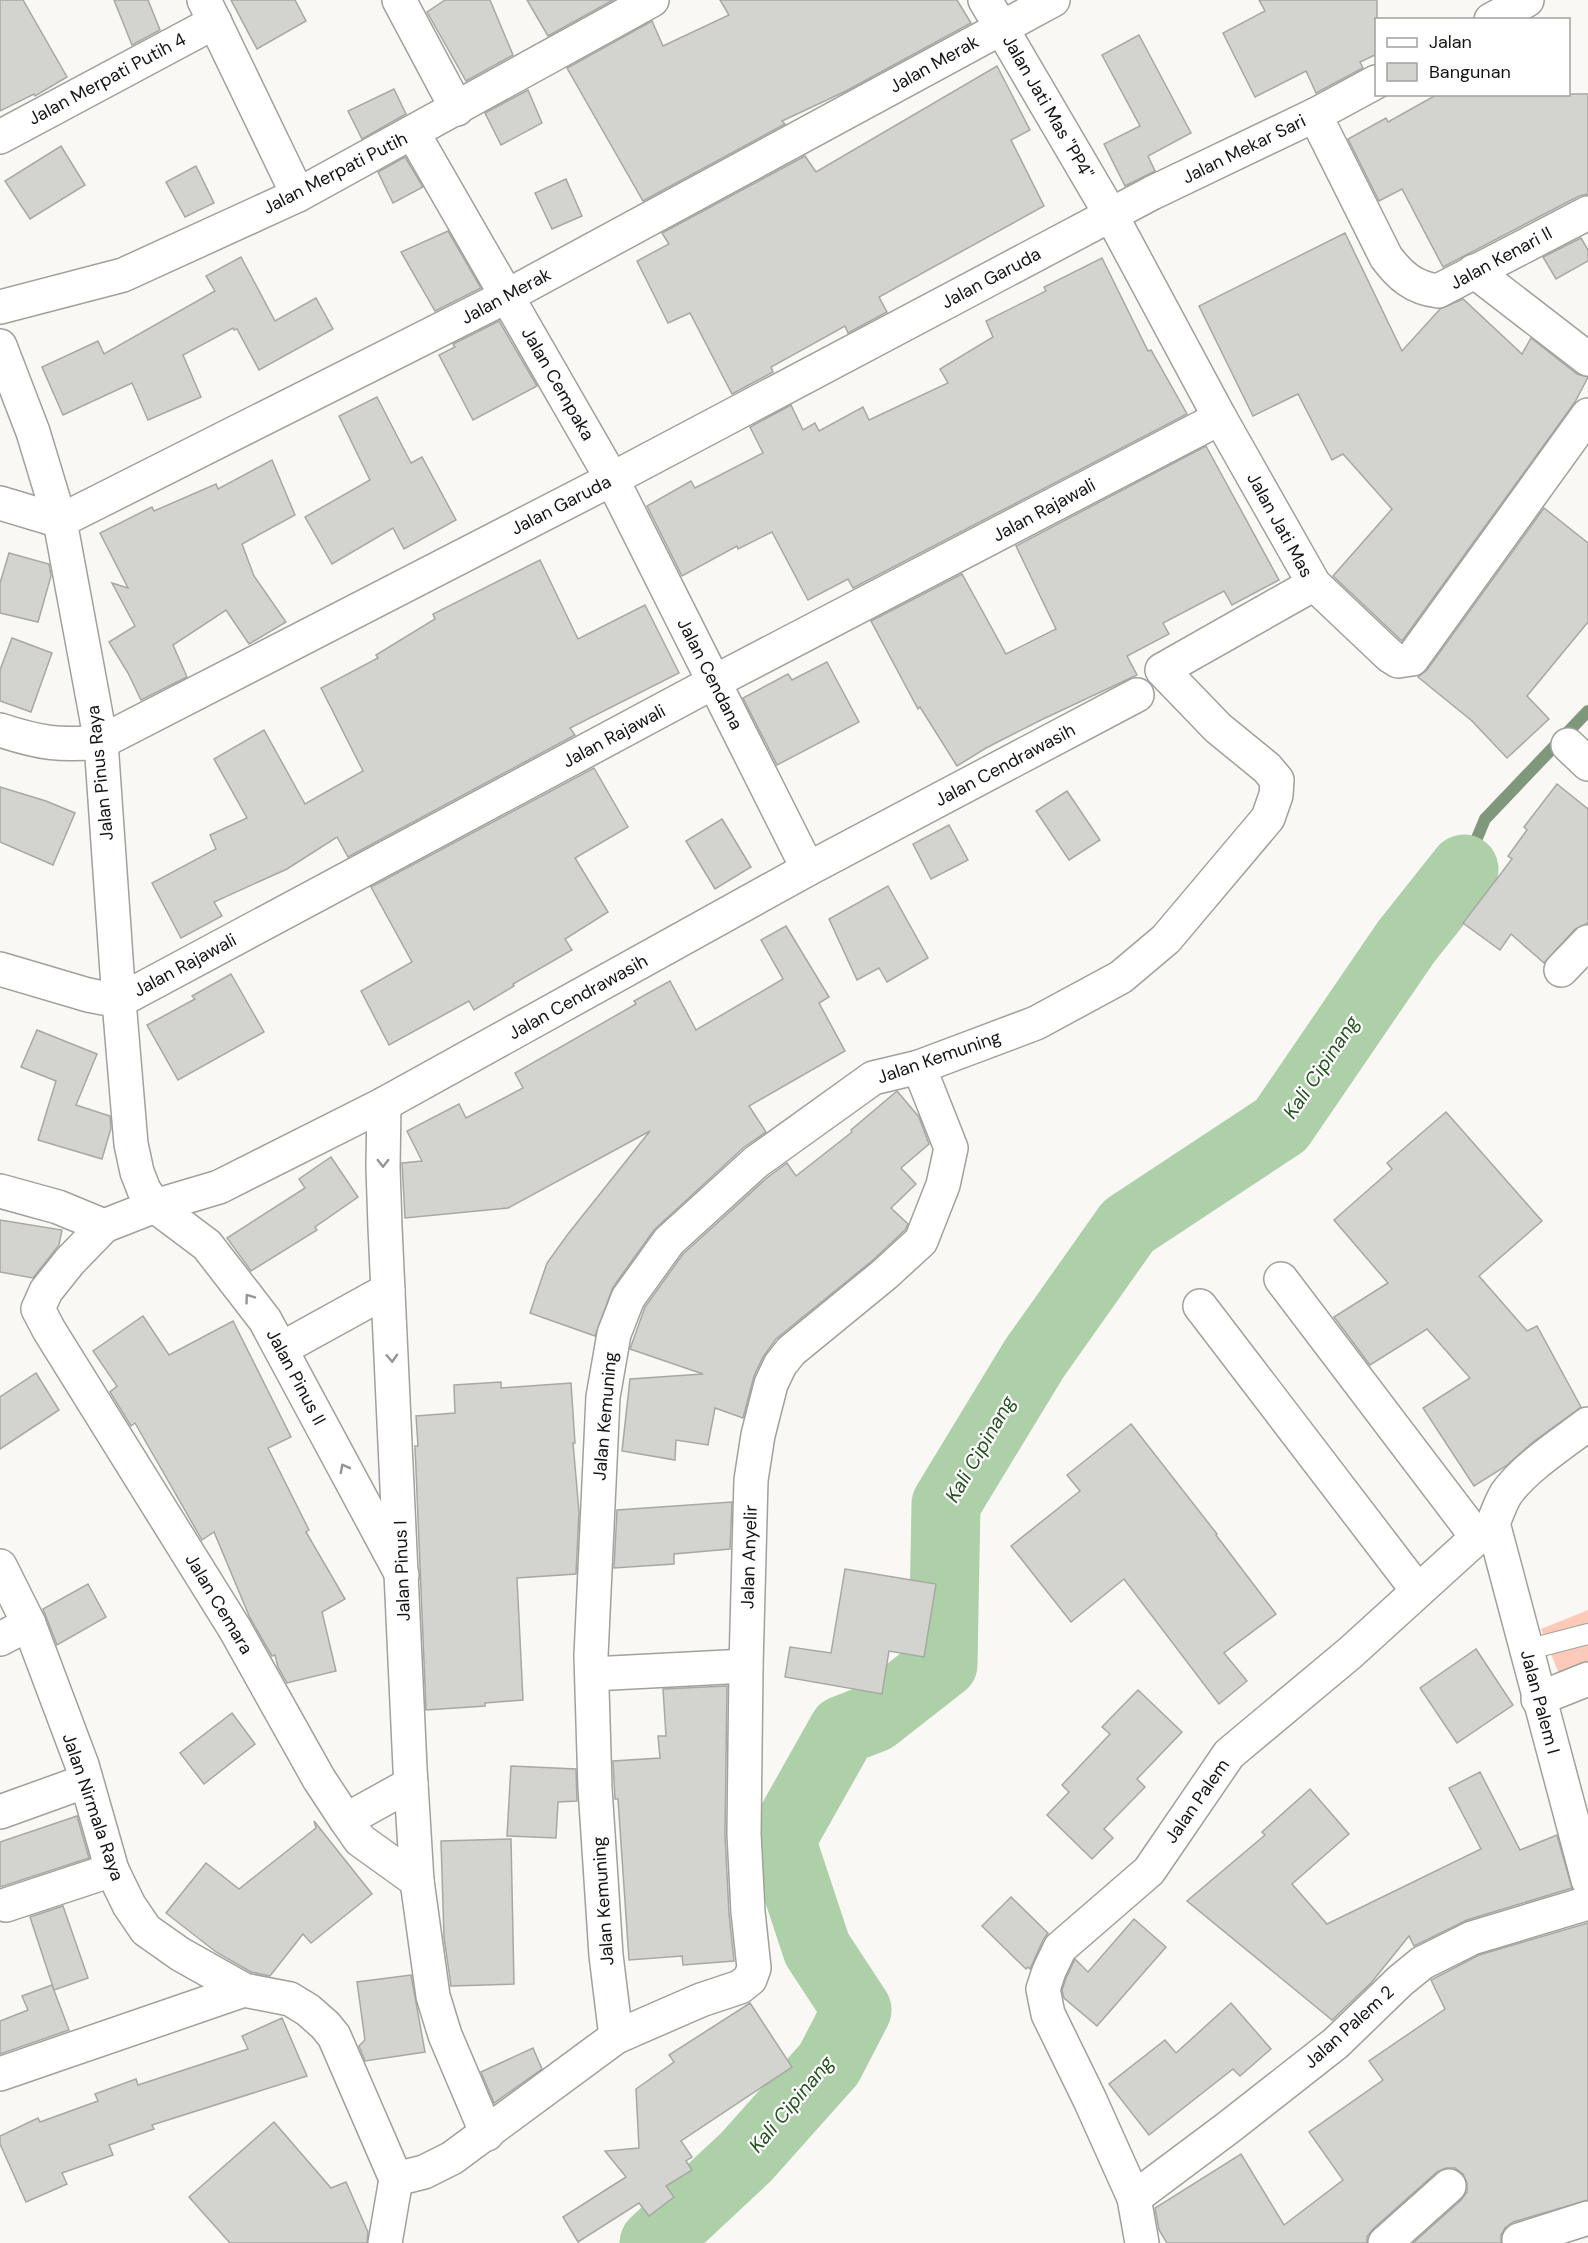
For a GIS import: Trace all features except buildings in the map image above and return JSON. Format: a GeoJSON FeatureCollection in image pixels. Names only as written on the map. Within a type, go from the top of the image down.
{"type":"FeatureCollection","features":[{"type":"Feature","properties":{"kind":"street"},"geometry":{"type":"LineString","coordinates":[[399,0],[457,109]]}},
{"type":"Feature","properties":{"kind":"street","name":"Jalan Merpati Putih"},"geometry":{"type":"LineString","coordinates":[[0,307],[123,275],[298,195],[652,0]]}},
{"type":"Feature","properties":{"kind":"street","name":"Jalan Merak"},"geometry":{"type":"LineString","coordinates":[[60,521],[507,296],[993,13],[1053,0]]}},
{"type":"Feature","properties":{"kind":"street"},"geometry":{"type":"LineString","coordinates":[[1495,18],[1527,0]]}},
{"type":"Feature","properties":{"kind":"street"},"geometry":{"type":"LineString","coordinates":[[209,11],[298,195]]}},
{"type":"Feature","properties":{"kind":"street","name":"Jalan Merpati Putih 4"},"geometry":{"type":"LineString","coordinates":[[0,137],[209,11]]}},
{"type":"Feature","properties":{"kind":"street","name":"Jalan Jati Mas \"PP4\""},"geometry":{"type":"LineString","coordinates":[[993,13],[1111,215]]}},
{"type":"Feature","properties":{"kind":"street","name":"Jalan Mekar Sari"},"geometry":{"type":"LineString","coordinates":[[1111,215],[1375,83]]}},
{"type":"Feature","properties":{"kind":"street","name":"Jalan Kenari II"},"geometry":{"type":"LineString","coordinates":[[1315,115],[1386,257],[1395,270],[1412,284],[1424,289],[1438,291],[1588,213]]}},
{"type":"Feature","properties":{"kind":"street","name":"Jalan Cempaka"},"geometry":{"type":"LineString","coordinates":[[413,133],[612,479]]}},
{"type":"Feature","properties":{"kind":"street","name":"Jalan Jati Mas"},"geometry":{"type":"LineString","coordinates":[[1111,215],[1220,418],[1314,584],[1390,656],[1403,662],[1412,659],[1588,415]]}},
{"type":"Feature","properties":{"kind":"street","name":"Jalan Garuda"},"geometry":{"type":"LineString","coordinates":[[0,730],[31,740],[65,745],[101,742],[612,479],[1111,215]]}},
{"type":"Feature","properties":{"kind":"street"},"geometry":{"type":"LineString","coordinates":[[1474,271],[1588,359]]}},
{"type":"Feature","properties":{"kind":"street","name":"Jalan Pinus Raya"},"geometry":{"type":"LineString","coordinates":[[0,346],[33,432],[60,521],[101,742],[131,1144],[137,1172],[144,1190],[155,1206]]}},
{"type":"Feature","properties":{"kind":"street","name":"Jalan Rajawali"},"geometry":{"type":"LineString","coordinates":[[0,969],[88,995],[119,1001],[714,682],[1220,418]]}},
{"type":"Feature","properties":{"kind":"street","name":"Jalan Cendana"},"geometry":{"type":"LineString","coordinates":[[612,479],[808,869]]}},
{"type":"Feature","properties":{"kind":"street"},"geometry":{"type":"LineString","coordinates":[[0,503],[60,521]]}},
{"type":"Feature","properties":{"kind":"street","name":"Jalan Kemuning"},"geometry":{"type":"LineString","coordinates":[[616,2037],[606,1955],[595,1788],[592,1674],[603,1397],[614,1334],[628,1298],[669,1241],[756,1162],[873,1078],[919,1067],[1036,1023],[1121,977],[1166,939],[1268,818],[1276,795],[1277,780],[1267,768],[1218,728],[1162,670],[1314,584]]}},
{"type":"Feature","properties":{"kind":"street","name":"Jalan Cendrawasih"},"geometry":{"type":"LineString","coordinates":[[39,1309],[46,1291],[70,1261],[104,1226],[155,1206],[219,1187],[384,1104],[808,869],[1137,696]]}},
{"type":"Feature","properties":{"kind":"street"},"geometry":{"type":"LineString","coordinates":[[1561,970],[1588,942]]}},
{"type":"Feature","properties":{"kind":"street","name":"Jalan Anyelir"},"geometry":{"type":"LineString","coordinates":[[616,2037],[701,2000],[740,1987],[750,1978],[754,1968],[748,1912],[744,1834],[751,1480],[758,1435],[771,1384],[780,1365],[791,1351],[885,1274],[921,1241],[944,1185],[951,1148],[919,1067]]}},
{"type":"Feature","properties":{"kind":"street","name":"Jalan Pinus I"},"geometry":{"type":"LineString","coordinates":[[384,1104],[383,1167],[388,1290],[417,1881],[433,1996],[445,2035],[487,2133]]}},
{"type":"Feature","properties":{"kind":"street"},"geometry":{"type":"LineString","coordinates":[[0,1191],[58,1207],[104,1226]]}},
{"type":"Feature","properties":{"kind":"street","name":"Jalan Pinus II"},"geometry":{"type":"LineString","coordinates":[[155,1206],[207,1245],[259,1312],[402,1575]]}},
{"type":"Feature","properties":{"kind":"street"},"geometry":{"type":"LineString","coordinates":[[1281,1279],[1485,1530]]}},
{"type":"Feature","properties":{"kind":"street"},"geometry":{"type":"LineString","coordinates":[[281,1349],[388,1290]]}},
{"type":"Feature","properties":{"kind":"street"},"geometry":{"type":"LineString","coordinates":[[1200,1306],[1418,1591]]}},
{"type":"Feature","properties":{"kind":"street","name":"Jalan Cemara"},"geometry":{"type":"LineString","coordinates":[[39,1309],[49,1330],[235,1629],[319,1779],[346,1820],[360,1840],[417,1881]]}},
{"type":"Feature","properties":{"kind":"street","name":"Jalan Palem"},"geometry":{"type":"LineString","coordinates":[[1142,2243],[1134,2198],[1048,2014],[1044,1989],[1060,1947],[1149,1871],[1229,1754],[1350,1653],[1485,1530],[1506,1494],[1517,1482],[1588,1424]]}},
{"type":"Feature","properties":{"kind":"street"},"geometry":{"type":"LineString","coordinates":[[362,1501],[398,1479]]}},
{"type":"Feature","properties":{"kind":"street","name":"Jalan Palem I"},"geometry":{"type":"LineString","coordinates":[[1485,1530],[1526,1650],[1588,1880]]}},
{"type":"Feature","properties":{"kind":"street","name":"Jalan Nirmala Raya"},"geometry":{"type":"LineString","coordinates":[[0,1566],[29,1624],[86,1781],[112,1870],[129,1905],[146,1930],[180,1954],[244,1990],[290,1999],[308,2010],[325,2025],[334,2036],[396,2179]]}},
{"type":"Feature","properties":{"kind":"street"},"geometry":{"type":"LineString","coordinates":[[0,1639],[29,1624]]}},
{"type":"Feature","properties":{"kind":"street"},"geometry":{"type":"LineString","coordinates":[[592,1674],[746,1666]]}},
{"type":"Feature","properties":{"kind":"street"},"geometry":{"type":"LineString","coordinates":[[1538,1699],[1588,1679]]}},
{"type":"Feature","properties":{"kind":"street"},"geometry":{"type":"LineString","coordinates":[[0,1812],[86,1781]]}},
{"type":"Feature","properties":{"kind":"street"},"geometry":{"type":"LineString","coordinates":[[346,1820],[411,1784]]}},
{"type":"Feature","properties":{"kind":"street"},"geometry":{"type":"LineString","coordinates":[[6,1905],[112,1870]]}},
{"type":"Feature","properties":{"kind":"street","name":"Jalan Palem 2"},"geometry":{"type":"LineString","coordinates":[[1134,2198],[1336,2043],[1400,1981],[1422,1963],[1472,1938],[1588,1903]]}},
{"type":"Feature","properties":{"kind":"street"},"geometry":{"type":"LineString","coordinates":[[0,2074],[244,1990]]}},
{"type":"Feature","properties":{"kind":"street"},"geometry":{"type":"LineString","coordinates":[[385,2243],[396,2179],[424,2172],[452,2158],[616,2037]]}},
{"type":"Feature","properties":{"kind":"street"},"geometry":{"type":"LineString","coordinates":[[1385,2243],[1449,2186]]}},
{"type":"Feature","properties":{"kind":"street"},"geometry":{"type":"LineString","coordinates":[[1519,2240],[1588,2218]]}},
{"type":"Feature","properties":{"kind":"lane"},"geometry":{"type":"LineString","coordinates":[[1526,1650],[1588,1634]]}},
{"type":"Feature","properties":{"kind":"shaded area"},"geometry":{"type":"Polygon","coordinates":[[[1588,1610],[1588,1668],[1561,1679],[1541,1629],[1588,1610]]]}},
{"type":"Feature","properties":{"kind":"waterway","name":"Kali Cipinang"},"geometry":{"type":"LineString","coordinates":[[1464,869],[1485,819],[1588,711]]}},
{"type":"Feature","properties":{"kind":"waterway","name":"Kali Cipinang"},"geometry":{"type":"LineString","coordinates":[[654,2243],[746,2157],[829,2064],[857,2010],[817,1949],[781,1840],[843,1730],[874,1718],[943,1664],[946,1504],[1034,1359],[1128,1226],[1281,1125],[1406,942],[1464,869]]}}]}
